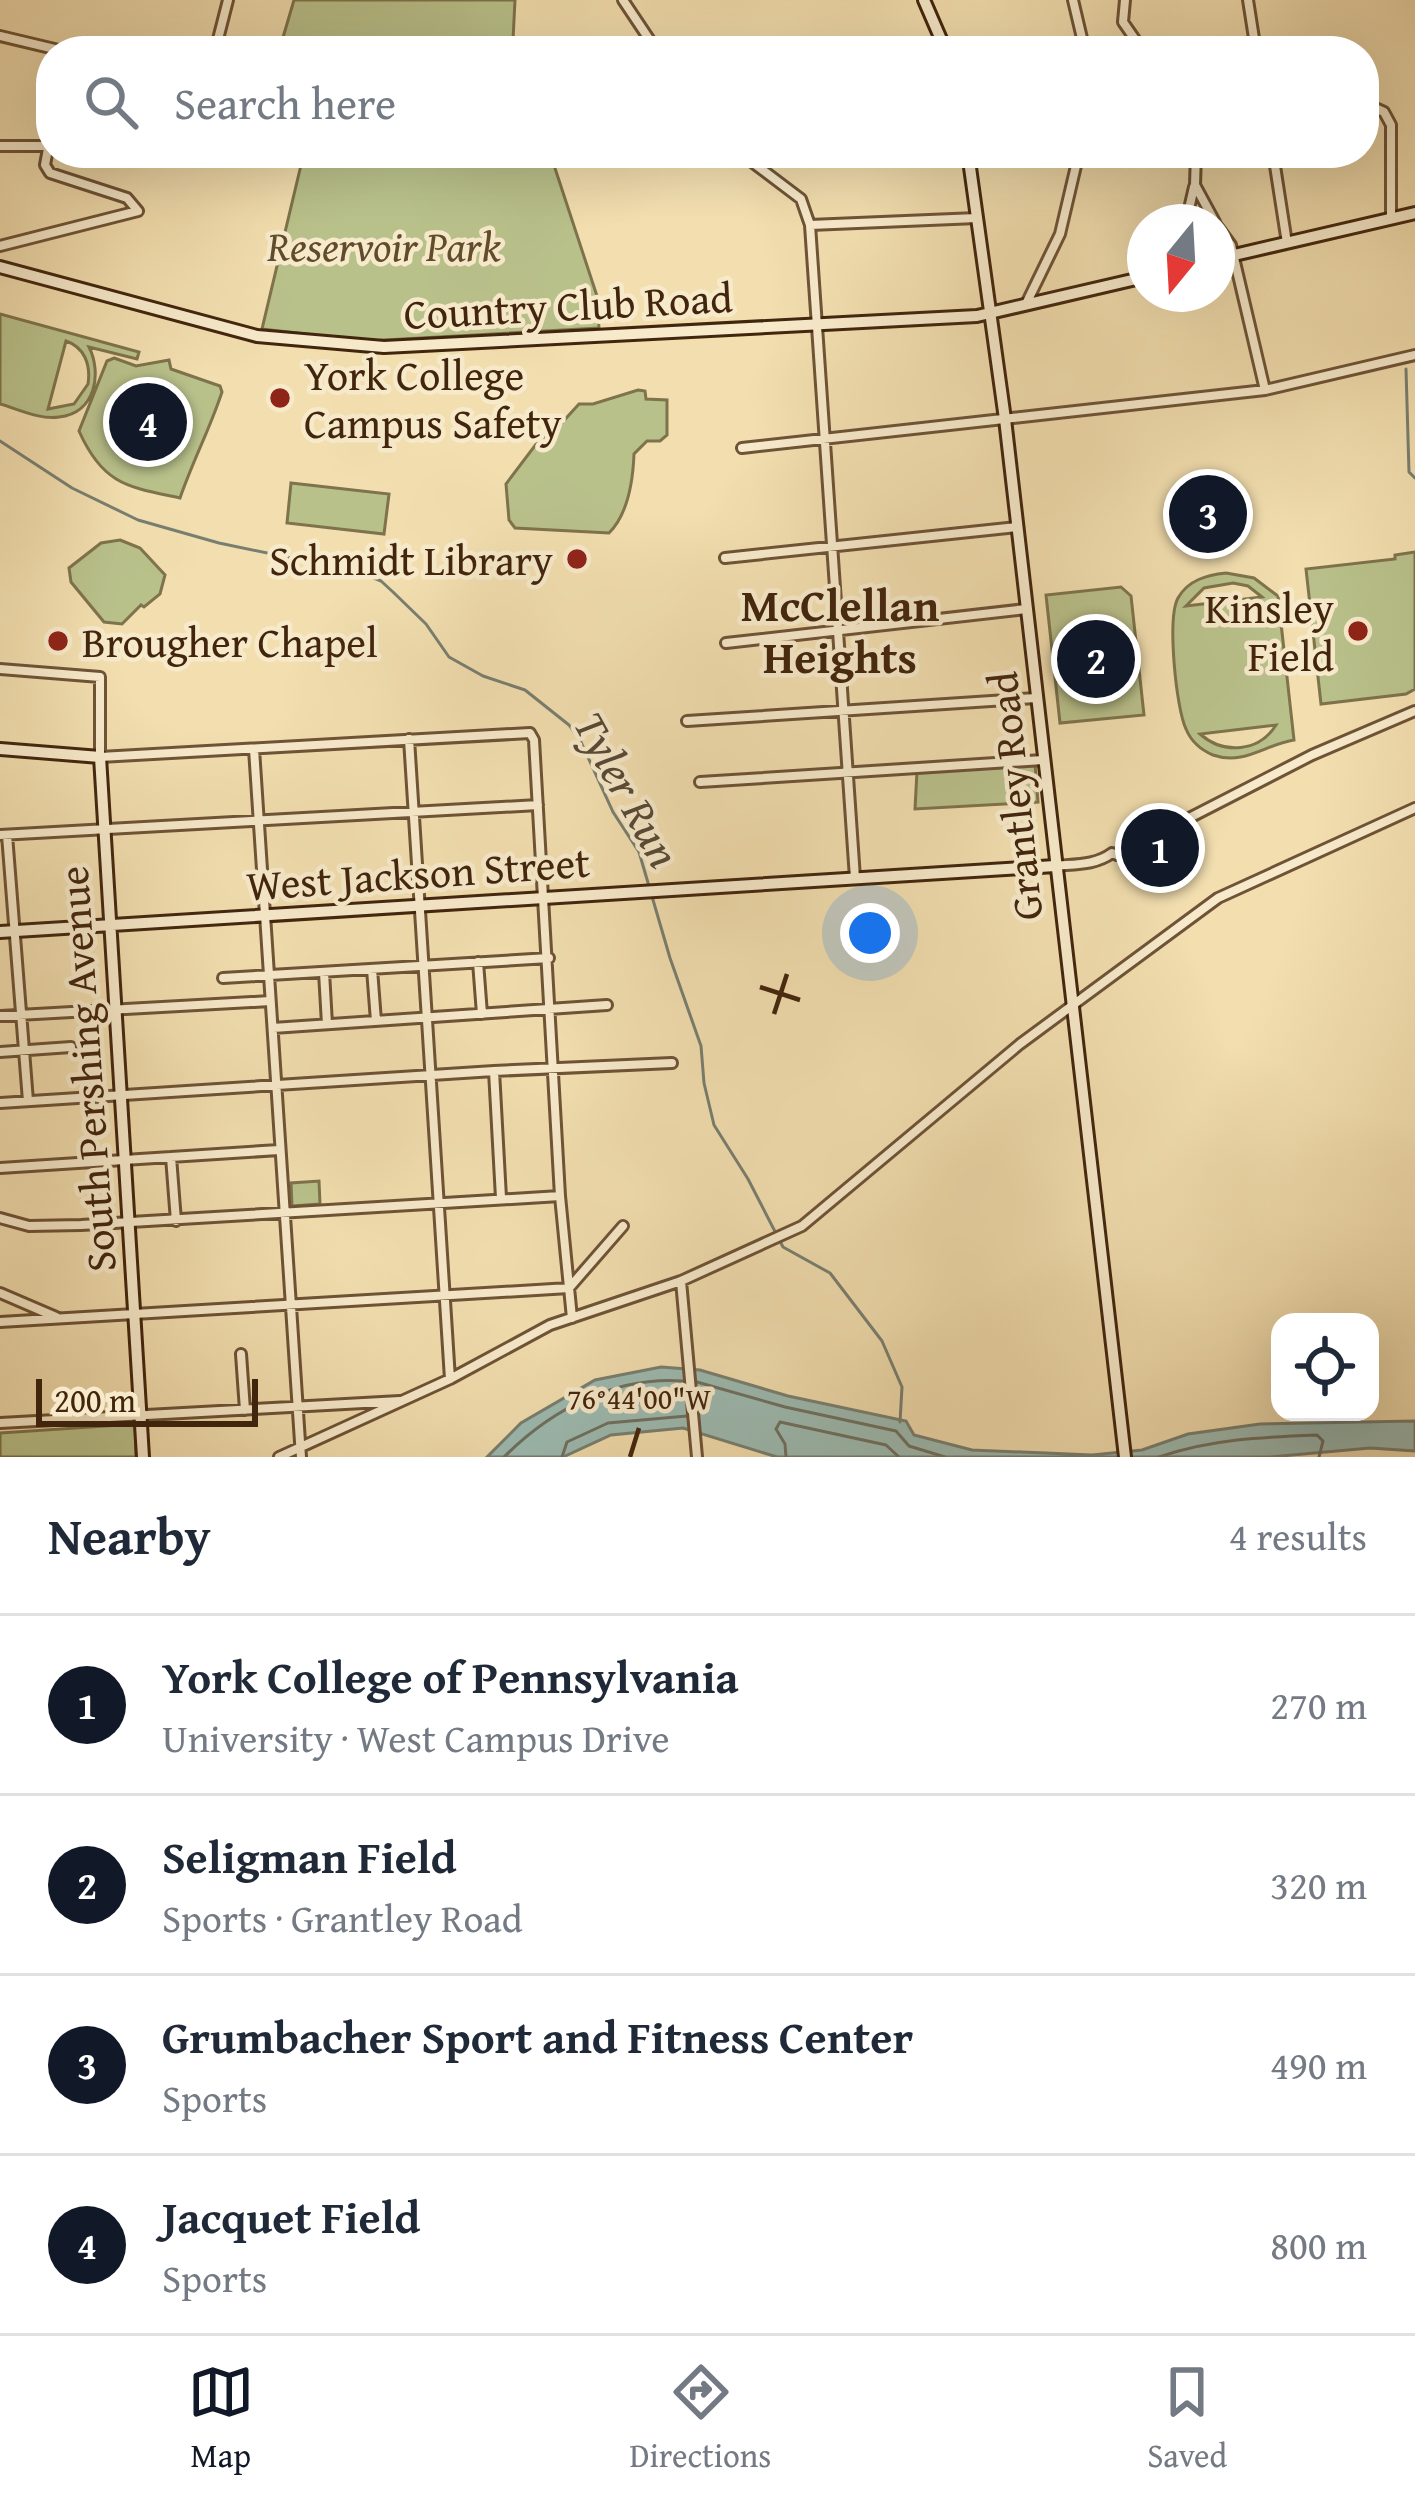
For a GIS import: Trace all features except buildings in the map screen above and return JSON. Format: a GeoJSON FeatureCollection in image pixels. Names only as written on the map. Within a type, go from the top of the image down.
{"type":"FeatureCollection","features":[{"type":"Feature","properties":{"kind":"street"},"geometry":{"type":"LineString","coordinates":[[218,36],[228,0]]}},
{"type":"Feature","properties":{"kind":"street"},"geometry":{"type":"LineString","coordinates":[[623,0],[647,36]]}},
{"type":"Feature","properties":{"kind":"street"},"geometry":{"type":"LineString","coordinates":[[924,0],[940,36]]}},
{"type":"Feature","properties":{"kind":"street"},"geometry":{"type":"LineString","coordinates":[[1073,0],[1081,36]]}},
{"type":"Feature","properties":{"kind":"street"},"geometry":{"type":"LineString","coordinates":[[1125,0],[1123,22],[1133,36]]}},
{"type":"Feature","properties":{"kind":"street"},"geometry":{"type":"LineString","coordinates":[[1248,0],[1254,36]]}},
{"type":"Feature","properties":{"kind":"street"},"geometry":{"type":"LineString","coordinates":[[0,36],[36,45]]}},
{"type":"Feature","properties":{"kind":"street"},"geometry":{"type":"LineString","coordinates":[[1379,110],[1391,125],[1391,219]]}},
{"type":"Feature","properties":{"kind":"street"},"geometry":{"type":"LineString","coordinates":[[0,146],[36,146]]}},
{"type":"Feature","properties":{"kind":"street"},"geometry":{"type":"LineString","coordinates":[[0,246],[138,211],[127,199],[47,168]]}},
{"type":"Feature","properties":{"kind":"street"},"geometry":{"type":"LineString","coordinates":[[760,168],[801,199],[810,225],[855,878]]}},
{"type":"Feature","properties":{"kind":"street","name":"Grantley Road"},"geometry":{"type":"LineString","coordinates":[[970,168],[1005,419],[1125,1457]]}},
{"type":"Feature","properties":{"kind":"street"},"geometry":{"type":"LineString","coordinates":[[1026,305],[1060,233],[1075,168]]}},
{"type":"Feature","properties":{"kind":"street"},"geometry":{"type":"LineString","coordinates":[[1190,204],[1196,168]]}},
{"type":"Feature","properties":{"kind":"street"},"geometry":{"type":"LineString","coordinates":[[1275,168],[1287,243]]}},
{"type":"Feature","properties":{"kind":"street"},"geometry":{"type":"LineString","coordinates":[[1195,185],[1205,204]]}},
{"type":"Feature","properties":{"kind":"street"},"geometry":{"type":"LineString","coordinates":[[1235,255],[1415,213]]}},
{"type":"Feature","properties":{"kind":"street"},"geometry":{"type":"LineString","coordinates":[[810,225],[978,218]]}},
{"type":"Feature","properties":{"kind":"street"},"geometry":{"type":"LineString","coordinates":[[1235,259],[1265,390]]}},
{"type":"Feature","properties":{"kind":"street","name":"Country Club Road"},"geometry":{"type":"LineString","coordinates":[[0,267],[228,329],[342,346],[447,345],[991,314],[1127,281]]}},
{"type":"Feature","properties":{"kind":"street"},"geometry":{"type":"LineString","coordinates":[[742,448],[1265,390],[1415,355]]}},
{"type":"Feature","properties":{"kind":"street"},"geometry":{"type":"LineString","coordinates":[[724,558],[1017,527]]}},
{"type":"Feature","properties":{"kind":"street"},"geometry":{"type":"LineString","coordinates":[[726,643],[1026,609]]}},
{"type":"Feature","properties":{"kind":"street","name":"South Pershing Avenue"},"geometry":{"type":"LineString","coordinates":[[0,669],[100,677],[104,830],[143,1457]]}},
{"type":"Feature","properties":{"kind":"street"},"geometry":{"type":"LineString","coordinates":[[687,721],[1036,698]]}},
{"type":"Feature","properties":{"kind":"street"},"geometry":{"type":"LineString","coordinates":[[1055,866],[1117,855],[1312,755],[1415,711]]}},
{"type":"Feature","properties":{"kind":"street"},"geometry":{"type":"LineString","coordinates":[[0,749],[100,757],[530,733],[572,1318]]}},
{"type":"Feature","properties":{"kind":"street"},"geometry":{"type":"LineString","coordinates":[[410,739],[450,1379]]}},
{"type":"Feature","properties":{"kind":"street"},"geometry":{"type":"LineString","coordinates":[[254,749],[301,1452]]}},
{"type":"Feature","properties":{"kind":"street"},"geometry":{"type":"LineString","coordinates":[[700,782],[1043,760]]}},
{"type":"Feature","properties":{"kind":"street"},"geometry":{"type":"LineString","coordinates":[[28,1101],[4,835],[538,805]]}},
{"type":"Feature","properties":{"kind":"street"},"geometry":{"type":"LineString","coordinates":[[279,1457],[301,1452],[450,1379],[550,1324],[681,1281],[782,1237],[820,1215],[1072,1004],[1232,890],[1415,808]]}},
{"type":"Feature","properties":{"kind":"street","name":"West Jackson Street"},"geometry":{"type":"LineString","coordinates":[[0,932],[1055,866]]}},
{"type":"Feature","properties":{"kind":"street"},"geometry":{"type":"LineString","coordinates":[[223,978],[549,958]]}},
{"type":"Feature","properties":{"kind":"street"},"geometry":{"type":"LineString","coordinates":[[478,962],[482,1014]]}},
{"type":"Feature","properties":{"kind":"street"},"geometry":{"type":"LineString","coordinates":[[372,969],[376,1021]]}},
{"type":"Feature","properties":{"kind":"street"},"geometry":{"type":"LineString","coordinates":[[324,971],[327,1024]]}},
{"type":"Feature","properties":{"kind":"street"},"geometry":{"type":"LineString","coordinates":[[0,1016],[270,1000]]}},
{"type":"Feature","properties":{"kind":"street"},"geometry":{"type":"LineString","coordinates":[[273,1028],[607,1005]]}},
{"type":"Feature","properties":{"kind":"street"},"geometry":{"type":"LineString","coordinates":[[0,1052],[71,1047]]}},
{"type":"Feature","properties":{"kind":"street"},"geometry":{"type":"LineString","coordinates":[[0,1102],[672,1063]]}},
{"type":"Feature","properties":{"kind":"street"},"geometry":{"type":"LineString","coordinates":[[494,1070],[501,1198]]}},
{"type":"Feature","properties":{"kind":"street"},"geometry":{"type":"LineString","coordinates":[[0,1168],[279,1150]]}},
{"type":"Feature","properties":{"kind":"street"},"geometry":{"type":"LineString","coordinates":[[171,1157],[176,1222]]}},
{"type":"Feature","properties":{"kind":"street"},"geometry":{"type":"LineString","coordinates":[[0,1218],[29,1226],[176,1222],[560,1196]]}},
{"type":"Feature","properties":{"kind":"street"},"geometry":{"type":"LineString","coordinates":[[0,1322],[569,1288],[623,1226]]}},
{"type":"Feature","properties":{"kind":"street"},"geometry":{"type":"LineString","coordinates":[[681,1281],[697,1457]]}},
{"type":"Feature","properties":{"kind":"street"},"geometry":{"type":"LineString","coordinates":[[0,1293],[58,1318]]}},
{"type":"Feature","properties":{"kind":"street"},"geometry":{"type":"LineString","coordinates":[[550,1324],[570,1301]]}},
{"type":"Feature","properties":{"kind":"street"},"geometry":{"type":"LineString","coordinates":[[241,1354],[245,1410]]}},
{"type":"Feature","properties":{"kind":"street"},"geometry":{"type":"LineString","coordinates":[[0,1423],[405,1400]]}},
{"type":"Feature","properties":{"kind":"green space"},"geometry":{"type":"Polygon","coordinates":[[[294,0],[515,0],[513,36],[283,36],[294,0]]]}},
{"type":"Feature","properties":{"kind":"green space","name":"Reservoir Park"},"geometry":{"type":"Polygon","coordinates":[[[300,168],[555,168],[597,296],[599,328],[367,341],[262,329],[300,168]]]}},
{"type":"Feature","properties":{"kind":"green space"},"geometry":{"type":"Polygon","coordinates":[[[0,314],[139,352],[137,359],[89,347],[95,368],[93,390],[71,414],[44,417],[0,404],[0,314]],[[66,341],[48,409],[74,404],[88,384],[85,357],[66,341]]]}},
{"type":"Feature","properties":{"kind":"green space"},"geometry":{"type":"Polygon","coordinates":[[[114,358],[136,366],[169,360],[171,369],[220,386],[217,406],[180,498],[119,481],[98,463],[79,431],[107,361],[114,358]]]}},
{"type":"Feature","properties":{"kind":"green space"},"geometry":{"type":"Polygon","coordinates":[[[645,391],[646,399],[667,400],[667,435],[660,441],[647,441],[634,454],[625,506],[609,533],[515,528],[509,520],[506,484],[543,435],[548,438],[579,404],[645,391]]]}},
{"type":"Feature","properties":{"kind":"green space"},"geometry":{"type":"Polygon","coordinates":[[[291,483],[389,494],[384,534],[287,523],[291,483]]]}},
{"type":"Feature","properties":{"kind":"green space"},"geometry":{"type":"Polygon","coordinates":[[[120,540],[140,548],[165,575],[160,594],[122,624],[104,622],[71,582],[69,568],[101,543],[120,540]]]}},
{"type":"Feature","properties":{"kind":"green space","name":"Kinsley Field"},"geometry":{"type":"Polygon","coordinates":[[[1415,552],[1415,689],[1321,704],[1306,569],[1395,559],[1395,555],[1415,552]]]}},
{"type":"Feature","properties":{"kind":"green space"},"geometry":{"type":"Polygon","coordinates":[[[1226,573],[1254,578],[1278,596],[1294,740],[1235,758],[1213,755],[1191,737],[1182,718],[1174,663],[1178,598],[1193,583],[1226,573]],[[1233,583],[1204,588],[1186,606],[1262,597],[1248,586],[1233,583]],[[1276,725],[1200,734],[1220,745],[1241,748],[1260,741],[1276,725]]]}},
{"type":"Feature","properties":{"kind":"green space"},"geometry":{"type":"Polygon","coordinates":[[[1121,587],[1131,596],[1144,715],[1060,723],[1046,595],[1121,587]]]}},
{"type":"Feature","properties":{"kind":"green space"},"geometry":{"type":"Polygon","coordinates":[[[1035,764],[1038,802],[915,809],[917,771],[1035,764]]]}},
{"type":"Feature","properties":{"kind":"green space"},"geometry":{"type":"Polygon","coordinates":[[[319,1181],[320,1204],[292,1206],[291,1183],[319,1181]]]}},
{"type":"Feature","properties":{"kind":"green space"},"geometry":{"type":"Polygon","coordinates":[[[135,1424],[136,1457],[0,1457],[0,1433],[135,1424]]]}},
{"type":"Feature","properties":{"kind":"water"},"geometry":{"type":"Polygon","coordinates":[[[661,1367],[700,1370],[788,1396],[906,1421],[914,1435],[972,1450],[1092,1455],[1142,1450],[1188,1434],[1260,1424],[1415,1421],[1415,1451],[1370,1448],[1270,1457],[777,1457],[683,1428],[611,1435],[563,1457],[487,1457],[521,1423],[595,1380],[661,1367]]]}},
{"type":"Feature","properties":{"kind":"waterway"},"geometry":{"type":"LineString","coordinates":[[1406,369],[1409,472],[1415,478]]}},
{"type":"Feature","properties":{"kind":"waterway","name":"Tyler Run"},"geometry":{"type":"LineString","coordinates":[[0,441],[72,488],[138,520],[381,581],[426,624],[449,657],[483,676],[525,690],[569,725],[639,852],[701,1046],[714,1125],[783,1247],[830,1273],[882,1341],[902,1387],[900,1422]]}},
{"type":"Feature","properties":{"kind":"place","name":"York College Campus Safety"},"geometry":{"type":"Point","coordinates":[280,398]}},
{"type":"Feature","properties":{"kind":"place","name":"Jacquet Field"},"geometry":{"type":"Point","coordinates":[148,422]}},
{"type":"Feature","properties":{"kind":"place","name":"Grumbacher Sport and Fitness Center"},"geometry":{"type":"Point","coordinates":[1208,514]}},
{"type":"Feature","properties":{"kind":"place","name":"Schmidt Library"},"geometry":{"type":"Point","coordinates":[577,559]}},
{"type":"Feature","properties":{"kind":"place","name":"Kinsley Field"},"geometry":{"type":"Point","coordinates":[1358,631]}},
{"type":"Feature","properties":{"kind":"place","name":"Brougher Chapel"},"geometry":{"type":"Point","coordinates":[58,641]}},
{"type":"Feature","properties":{"kind":"place","name":"Seligman Field"},"geometry":{"type":"Point","coordinates":[1096,659]}},
{"type":"Feature","properties":{"kind":"place","name":"York College of Pennsylvania"},"geometry":{"type":"Point","coordinates":[1160,848]}},
{"type":"Feature","properties":{"kind":"district","name":"McClellan Heights"},"geometry":{"type":"Point","coordinates":[840,630]}}]}
